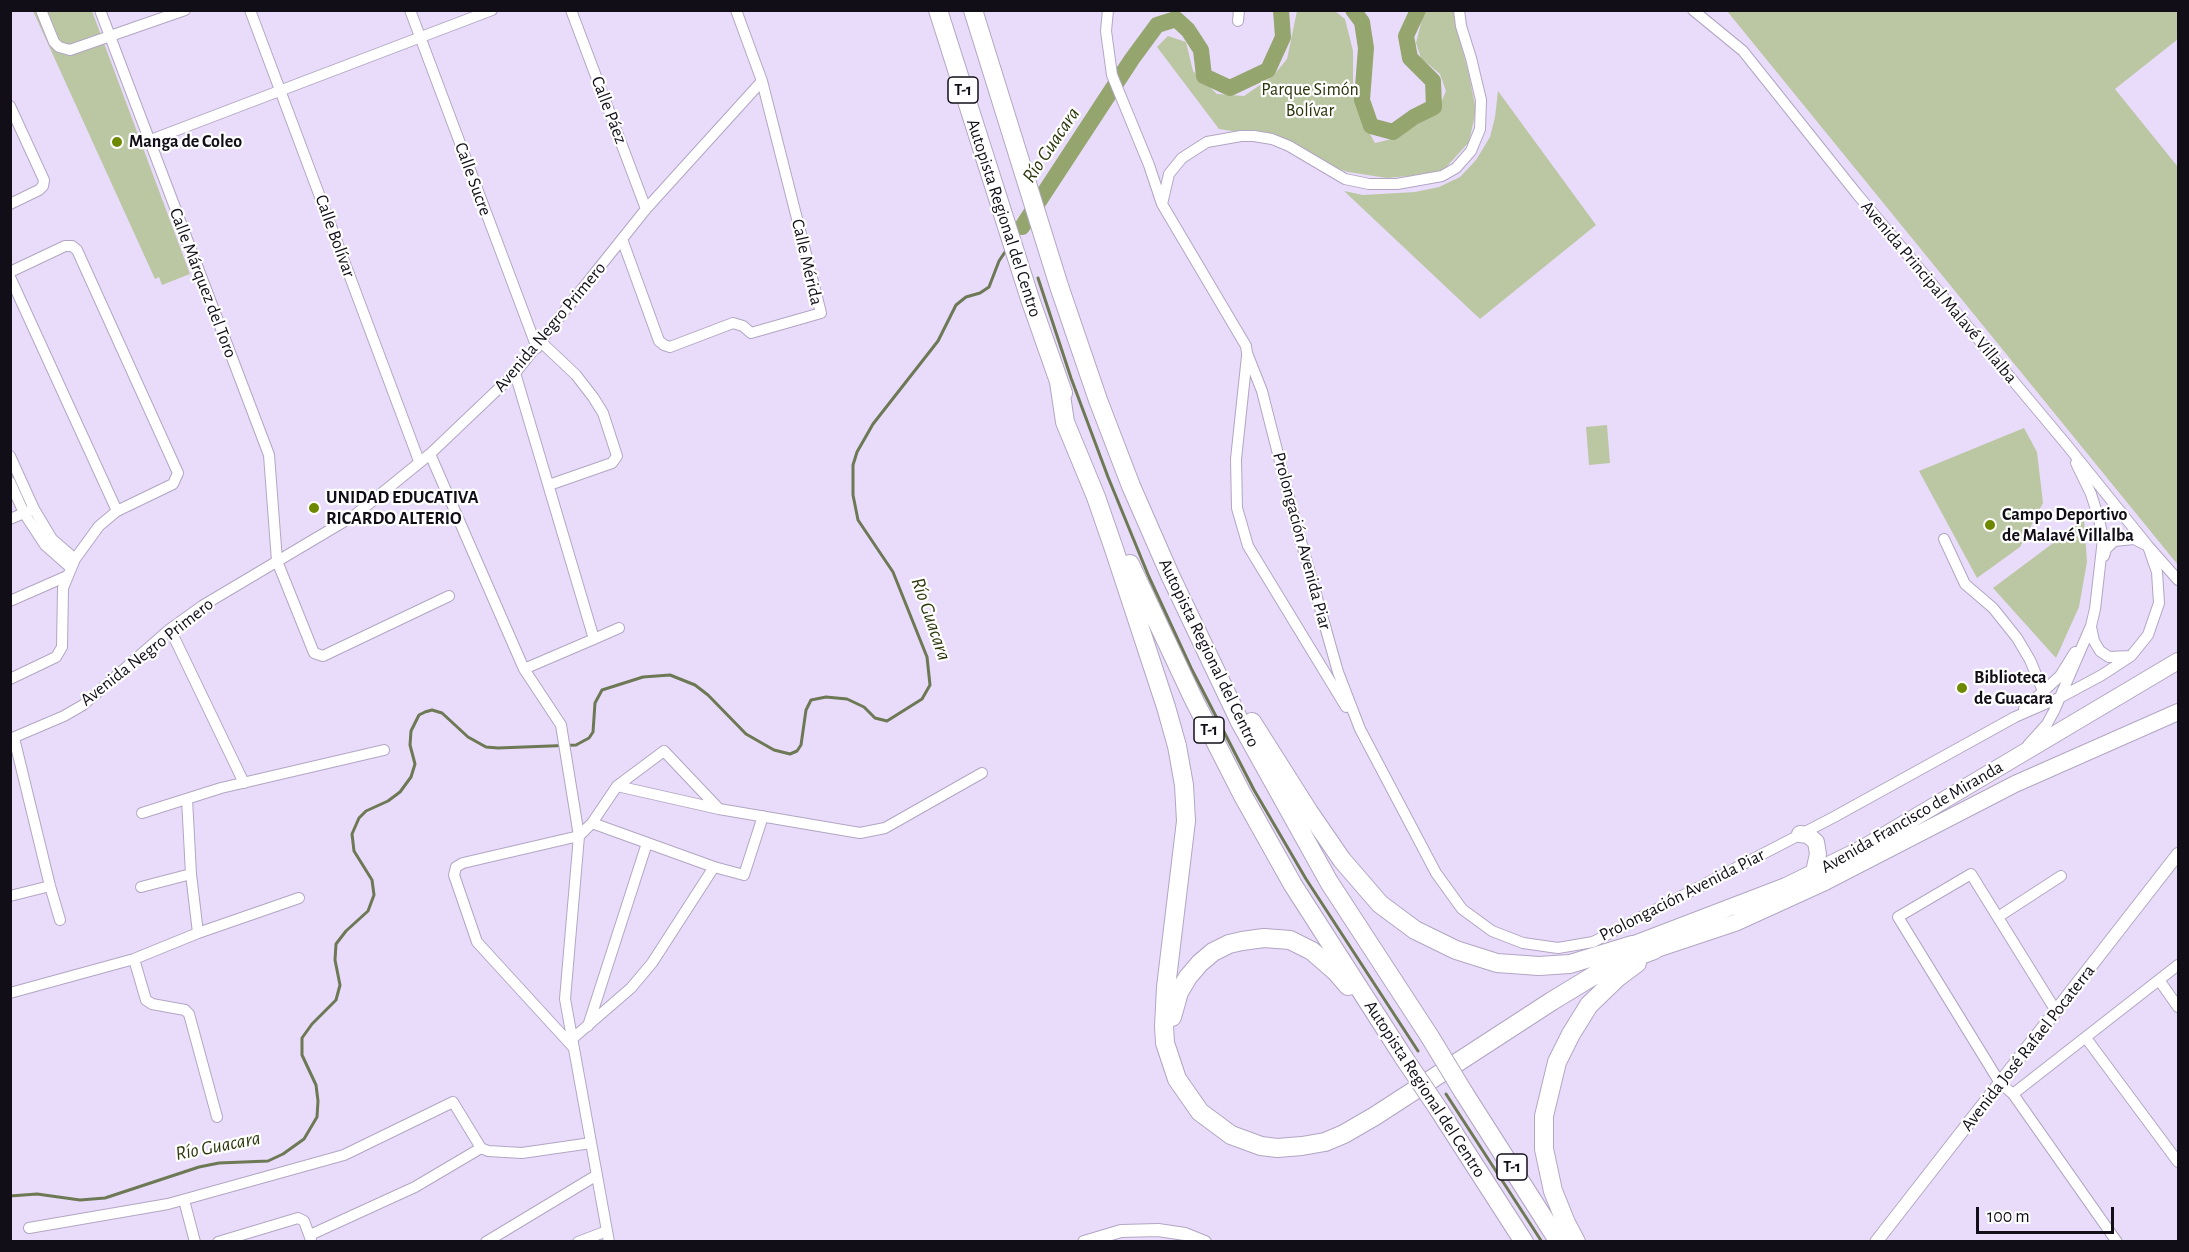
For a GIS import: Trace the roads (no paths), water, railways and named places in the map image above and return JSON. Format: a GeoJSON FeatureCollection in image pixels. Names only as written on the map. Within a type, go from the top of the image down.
{"type":"FeatureCollection","features":[{"type":"Feature","properties":{"kind":"highway","name":"Autopista Regional del Centro"},"geometry":{"type":"LineString","coordinates":[[938,10],[1030,299],[1059,382],[1098,487],[1141,590],[1242,794],[1293,885],[1524,1242]]}},
{"type":"Feature","properties":{"kind":"highway","name":"Autopista Regional del Centro"},"geometry":{"type":"LineString","coordinates":[[973,10],[1059,286],[1098,400],[1131,486],[1170,575],[1240,722],[1329,882],[1559,1242]]}},
{"type":"Feature","properties":{"kind":"highway"},"geometry":{"type":"LineString","coordinates":[[1059,382],[1065,422],[1096,497],[1177,746],[1184,784],[1186,821],[1166,987],[1165,1043],[1177,1079],[1200,1112],[1231,1135],[1261,1146],[1286,1147],[1325,1142],[1375,1116],[1524,1018],[1608,967],[1654,950]]}},
{"type":"Feature","properties":{"kind":"highway"},"geometry":{"type":"LineString","coordinates":[[1170,575],[1237,698],[1309,812],[1342,860],[1380,904],[1396,917],[1415,930],[1456,950],[1497,963],[1539,966],[1570,964],[1632,945]]}},
{"type":"Feature","properties":{"kind":"highway"},"geometry":{"type":"LineString","coordinates":[[1403,1057],[1336,972],[1312,951],[1290,940],[1264,938],[1242,941],[1229,944],[1213,952],[1188,977],[1173,1008],[1171,1041],[1176,1061],[1195,1097],[1210,1114],[1228,1126],[1264,1138],[1287,1139],[1330,1130],[1352,1119],[1570,978],[1632,945]]}},
{"type":"Feature","properties":{"kind":"highway"},"geometry":{"type":"LineString","coordinates":[[1576,1242],[1553,1191],[1544,1149],[1544,1116],[1557,1062],[1589,1005],[1617,978],[1654,950]]}},
{"type":"Feature","properties":{"kind":"main road","name":"Avenida Francisco de Miranda"},"geometry":{"type":"LineString","coordinates":[[1632,945],[1776,890],[1865,847],[2178,661]]}},
{"type":"Feature","properties":{"kind":"main road","name":"Avenida Francisco de Miranda"},"geometry":{"type":"LineString","coordinates":[[1654,950],[1735,923],[1775,905],[1825,882],[2015,784],[2178,712]]}},
{"type":"Feature","properties":{"kind":"main road"},"geometry":{"type":"LineString","coordinates":[[1800,834],[1808,835],[1816,842],[1818,855],[1814,872]]}},
{"type":"Feature","properties":{"kind":"street"},"geometry":{"type":"LineString","coordinates":[[41,10],[54,42],[65,50],[110,38],[185,10]]}},
{"type":"Feature","properties":{"kind":"street","name":"Calle Márquez del Toro"},"geometry":{"type":"LineString","coordinates":[[100,10],[269,455],[277,561],[314,653],[323,656],[449,596]]}},
{"type":"Feature","properties":{"kind":"street","name":"Calle Bolívar"},"geometry":{"type":"LineString","coordinates":[[249,10],[419,461]]}},
{"type":"Feature","properties":{"kind":"street","name":"Calle Sucre"},"geometry":{"type":"LineString","coordinates":[[410,10],[539,345]]}},
{"type":"Feature","properties":{"kind":"street"},"geometry":{"type":"LineString","coordinates":[[148,141],[492,10]]}},
{"type":"Feature","properties":{"kind":"street","name":"Calle Páez"},"geometry":{"type":"LineString","coordinates":[[571,10],[646,209]]}},
{"type":"Feature","properties":{"kind":"street","name":"Calle Mérida"},"geometry":{"type":"LineString","coordinates":[[622,239],[659,341],[663,345],[670,347],[733,323],[743,326],[751,333],[821,313],[762,81],[736,10]]}},
{"type":"Feature","properties":{"kind":"street","name":"Prolongación Avenida Piar"},"geometry":{"type":"LineString","coordinates":[[1108,10],[1106,31],[1112,75],[1149,165],[1162,204],[1246,346],[1262,391],[1293,513],[1338,672],[1360,729]]}},
{"type":"Feature","properties":{"kind":"street"},"geometry":{"type":"LineString","coordinates":[[1162,204],[1169,174],[1182,158],[1207,142],[1223,138],[1254,136],[1272,139],[1289,146],[1345,179],[1369,184],[1397,184],[1442,176],[1456,168],[1471,151],[1480,129],[1481,100],[1461,26],[1459,10]]}},
{"type":"Feature","properties":{"kind":"street","name":"Avenida Principal Malavé Villalba"},"geometry":{"type":"LineString","coordinates":[[1693,10],[1743,51],[1857,194],[2178,580]]}},
{"type":"Feature","properties":{"kind":"street","name":"Avenida Negro Primero"},"geometry":{"type":"LineString","coordinates":[[12,739],[83,705],[170,629],[202,606],[355,515],[430,454],[515,373],[646,209],[762,81]]}},
{"type":"Feature","properties":{"kind":"street"},"geometry":{"type":"LineString","coordinates":[[10,106],[44,180],[39,190],[10,204]]}},
{"type":"Feature","properties":{"kind":"street"},"geometry":{"type":"LineString","coordinates":[[1149,165],[1160,173],[1169,174]]}},
{"type":"Feature","properties":{"kind":"street"},"geometry":{"type":"LineString","coordinates":[[10,272],[65,246],[72,246],[77,250],[178,473],[173,484],[117,510],[99,526],[71,568],[63,588],[62,647],[56,657],[10,679]]}},
{"type":"Feature","properties":{"kind":"street"},"geometry":{"type":"LineString","coordinates":[[10,277],[117,510]]}},
{"type":"Feature","properties":{"kind":"street"},"geometry":{"type":"LineString","coordinates":[[539,345],[576,375],[593,397],[603,413],[617,456],[612,464],[549,485]]}},
{"type":"Feature","properties":{"kind":"street","name":"Prolongación Avenida Piar"},"geometry":{"type":"LineString","coordinates":[[1247,353],[1236,459],[1237,508],[1248,546],[1360,729],[1436,873],[1462,909],[1492,931],[1523,943],[1558,948],[1593,942],[1800,834],[2015,717]]}},
{"type":"Feature","properties":{"kind":"street"},"geometry":{"type":"LineString","coordinates":[[515,373],[594,639]]}},
{"type":"Feature","properties":{"kind":"street"},"geometry":{"type":"LineString","coordinates":[[2004,764],[2032,741],[2047,723],[2091,626],[2095,609],[2103,539],[2091,494],[2066,444]]}},
{"type":"Feature","properties":{"kind":"street"},"geometry":{"type":"LineString","coordinates":[[430,454],[524,669],[561,725],[579,836],[565,999],[608,1236],[578,1242]]}},
{"type":"Feature","properties":{"kind":"street"},"geometry":{"type":"LineString","coordinates":[[10,456],[24,506]]}},
{"type":"Feature","properties":{"kind":"street"},"geometry":{"type":"LineString","coordinates":[[10,482],[24,506],[52,539],[71,568]]}},
{"type":"Feature","properties":{"kind":"street"},"geometry":{"type":"LineString","coordinates":[[10,519],[24,506]]}},
{"type":"Feature","properties":{"kind":"street"},"geometry":{"type":"LineString","coordinates":[[2015,717],[2102,675],[2131,656],[2148,635],[2159,603],[2157,572],[2148,546],[2134,539],[2114,541],[2106,549],[2099,568]]}},
{"type":"Feature","properties":{"kind":"street"},"geometry":{"type":"LineString","coordinates":[[1944,540],[1965,584],[1994,608],[2017,638],[2030,660],[2043,692]]}},
{"type":"Feature","properties":{"kind":"street"},"geometry":{"type":"LineString","coordinates":[[2157,572],[2168,567]]}},
{"type":"Feature","properties":{"kind":"street"},"geometry":{"type":"LineString","coordinates":[[10,601],[71,568]]}},
{"type":"Feature","properties":{"kind":"street"},"geometry":{"type":"LineString","coordinates":[[2015,717],[2060,676],[2091,626]]}},
{"type":"Feature","properties":{"kind":"street"},"geometry":{"type":"LineString","coordinates":[[2091,626],[2094,641],[2100,651],[2109,657],[2131,656]]}},
{"type":"Feature","properties":{"kind":"street"},"geometry":{"type":"LineString","coordinates":[[524,669],[619,628]]}},
{"type":"Feature","properties":{"kind":"street"},"geometry":{"type":"LineString","coordinates":[[170,629],[244,783]]}},
{"type":"Feature","properties":{"kind":"street"},"geometry":{"type":"LineString","coordinates":[[12,739],[60,920]]}},
{"type":"Feature","properties":{"kind":"street"},"geometry":{"type":"LineString","coordinates":[[142,813],[244,783],[384,750]]}},
{"type":"Feature","properties":{"kind":"street"},"geometry":{"type":"LineString","coordinates":[[573,1043],[477,942],[454,875],[456,867],[463,863],[579,836],[592,823],[617,786],[664,751],[719,809]]}},
{"type":"Feature","properties":{"kind":"street"},"geometry":{"type":"LineString","coordinates":[[617,786],[719,809],[860,832],[885,828],[982,773]]}},
{"type":"Feature","properties":{"kind":"street"},"geometry":{"type":"LineString","coordinates":[[187,799],[191,874],[198,933]]}},
{"type":"Feature","properties":{"kind":"street"},"geometry":{"type":"LineString","coordinates":[[592,823],[714,867],[744,874],[762,816]]}},
{"type":"Feature","properties":{"kind":"street"},"geometry":{"type":"LineString","coordinates":[[587,1028],[647,843]]}},
{"type":"Feature","properties":{"kind":"street","name":"Avenida José Rafael Pocaterra"},"geometry":{"type":"LineString","coordinates":[[1876,1242],[2178,854]]}},
{"type":"Feature","properties":{"kind":"street"},"geometry":{"type":"LineString","coordinates":[[573,1043],[631,988],[652,963],[714,867]]}},
{"type":"Feature","properties":{"kind":"street"},"geometry":{"type":"LineString","coordinates":[[141,886],[191,874]]}},
{"type":"Feature","properties":{"kind":"street"},"geometry":{"type":"LineString","coordinates":[[2056,1011],[1971,874],[1898,916],[2000,1083],[2013,1094],[2117,1242]]}},
{"type":"Feature","properties":{"kind":"street"},"geometry":{"type":"LineString","coordinates":[[1998,917],[2061,876]]}},
{"type":"Feature","properties":{"kind":"street"},"geometry":{"type":"LineString","coordinates":[[10,896],[50,886]]}},
{"type":"Feature","properties":{"kind":"street"},"geometry":{"type":"LineString","coordinates":[[10,993],[134,959],[198,933],[299,898]]}},
{"type":"Feature","properties":{"kind":"street"},"geometry":{"type":"LineString","coordinates":[[134,959],[147,1000],[152,1004],[185,1010],[189,1014],[217,1117]]}},
{"type":"Feature","properties":{"kind":"street"},"geometry":{"type":"LineString","coordinates":[[2013,1094],[2178,965]]}},
{"type":"Feature","properties":{"kind":"street"},"geometry":{"type":"LineString","coordinates":[[2159,980],[2178,1007]]}},
{"type":"Feature","properties":{"kind":"street"},"geometry":{"type":"LineString","coordinates":[[2086,1038],[2178,1162]]}},
{"type":"Feature","properties":{"kind":"street"},"geometry":{"type":"LineString","coordinates":[[29,1228],[184,1200],[344,1155],[453,1101],[481,1148],[488,1151],[522,1153],[591,1143]]}},
{"type":"Feature","properties":{"kind":"street"},"geometry":{"type":"LineString","coordinates":[[218,1242],[298,1218],[304,1221],[311,1238],[415,1187],[481,1148]]}},
{"type":"Feature","properties":{"kind":"street"},"geometry":{"type":"LineString","coordinates":[[486,1242],[597,1175]]}},
{"type":"Feature","properties":{"kind":"street"},"geometry":{"type":"LineString","coordinates":[[184,1200],[195,1242]]}},
{"type":"Feature","properties":{"kind":"street"},"geometry":{"type":"LineString","coordinates":[[1084,1242],[1094,1237],[1121,1232],[1158,1230],[1185,1233],[1205,1242]]}},
{"type":"Feature","properties":{"kind":"waterway","name":"Río Guacara"},"geometry":{"type":"LineString","coordinates":[[1022,227],[1132,59],[1157,25],[1176,19],[1188,30],[1201,50],[1204,76],[1230,88],[1268,70],[1283,37],[1281,10]]}},
{"type":"Feature","properties":{"kind":"waterway","name":"Río Guacara"},"geometry":{"type":"LineString","coordinates":[[1353,10],[1362,22],[1366,48],[1362,100],[1371,126],[1393,132],[1414,117],[1434,107],[1433,81],[1410,58],[1406,36],[1418,10]]}},
{"type":"Feature","properties":{"kind":"waterway","name":"Río Guacara"},"geometry":{"type":"LineString","coordinates":[[1017,234],[1022,227]]}},
{"type":"Feature","properties":{"kind":"waterway","name":"Río Guacara"},"geometry":{"type":"LineString","coordinates":[[10,1196],[37,1194],[80,1200],[105,1198],[199,1167],[219,1163],[268,1161],[283,1154],[304,1139],[317,1117],[318,1101],[316,1085],[302,1055],[302,1038],[312,1024],[336,1000],[340,985],[335,960],[336,944],[346,931],[368,911],[374,895],[372,880],[354,851],[352,834],[359,818],[366,811],[388,801],[400,792],[411,777],[415,764],[410,745],[411,731],[419,715],[432,710],[442,713],[468,737],[486,747],[576,745],[589,738],[593,732],[595,703],[602,690],[643,677],[670,675],[695,685],[708,695],[746,734],[774,750],[790,754],[797,751],[801,745],[806,710],[811,700],[826,697],[847,699],[864,707],[875,718],[887,721],[922,699],[930,685],[927,657],[893,572],[858,520],[853,495],[853,465],[857,452],[873,424],[938,341],[956,305],[966,297],[980,293],[989,287],[999,261],[1007,249]]}},
{"type":"Feature","properties":{"kind":"waterway"},"geometry":{"type":"LineString","coordinates":[[1038,278],[1071,378],[1108,477],[1149,577],[1191,668],[1254,790],[1306,879],[1418,1051]]}},
{"type":"Feature","properties":{"kind":"waterway"},"geometry":{"type":"LineString","coordinates":[[1446,1094],[1542,1242]]}},
{"type":"Feature","properties":{"kind":"place","name":"Manga de Coleo"},"geometry":{"type":"Point","coordinates":[117,142]}},
{"type":"Feature","properties":{"kind":"place","name":"UNIDAD EDUCATIVA RICARDO ALTERIO"},"geometry":{"type":"Point","coordinates":[314,508]}},
{"type":"Feature","properties":{"kind":"place","name":"Campo Deportivo de Malavé Villalba"},"geometry":{"type":"Point","coordinates":[1990,525]}},
{"type":"Feature","properties":{"kind":"place","name":"Biblioteca de Guacara"},"geometry":{"type":"Point","coordinates":[1962,688]}},
{"type":"Feature","properties":{"kind":"park label","name":"Parque Simón Bolívar"},"geometry":{"type":"Point","coordinates":[1310,100]}}]}
